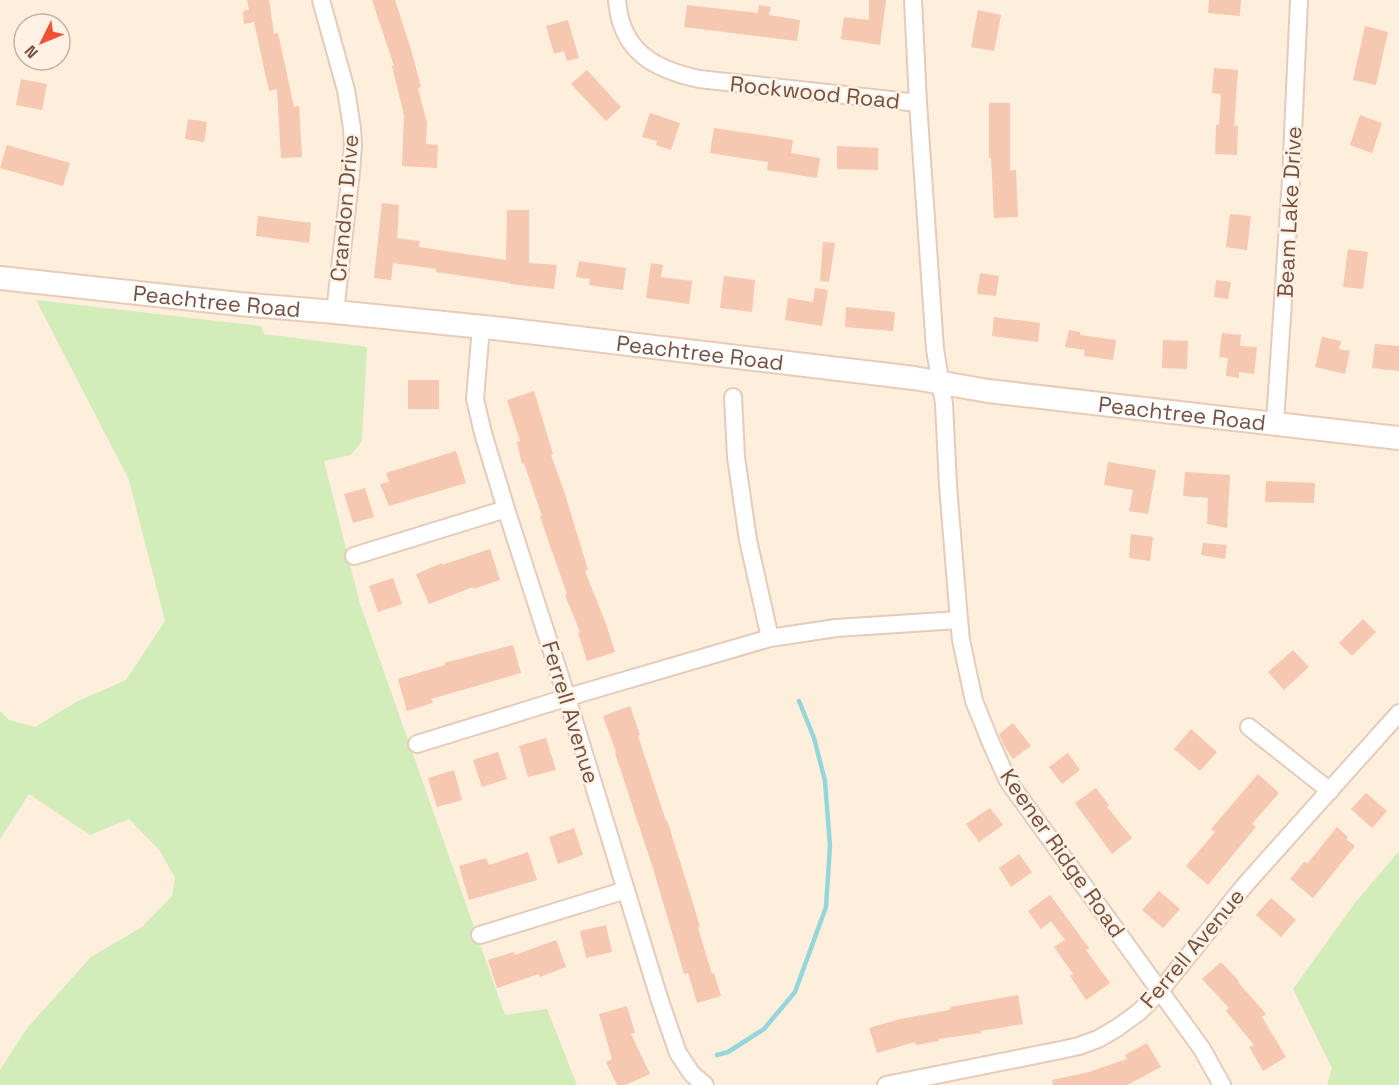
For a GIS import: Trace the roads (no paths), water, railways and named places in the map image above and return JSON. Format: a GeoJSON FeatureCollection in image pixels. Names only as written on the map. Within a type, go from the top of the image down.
{"type":"FeatureCollection","features":[{"type":"Feature","properties":{"kind":"street","name":"Crandon Drive"},"geometry":{"type":"LineString","coordinates":[[321,0],[346,90],[352,136],[351,172],[335,312]]}},
{"type":"Feature","properties":{"kind":"street","name":"Rockwood Road"},"geometry":{"type":"LineString","coordinates":[[617,0],[621,22],[635,47],[661,68],[681,75],[699,79],[918,103],[935,350],[942,382]]}},
{"type":"Feature","properties":{"kind":"street"},"geometry":{"type":"LineString","coordinates":[[913,0],[918,103]]}},
{"type":"Feature","properties":{"kind":"street","name":"Beam Lake Drive"},"geometry":{"type":"LineString","coordinates":[[1275,423],[1291,178],[1299,0]]}},
{"type":"Feature","properties":{"kind":"street","name":"Peachtree Road"},"geometry":{"type":"LineString","coordinates":[[0,278],[481,327],[942,382],[988,391],[1399,438]]}},
{"type":"Feature","properties":{"kind":"street","name":"Ferrell Avenue"},"geometry":{"type":"LineString","coordinates":[[481,327],[475,399],[483,433],[660,1001],[678,1053],[692,1074],[705,1085]]}},
{"type":"Feature","properties":{"kind":"street","name":"Keener Ridge Road"},"geometry":{"type":"LineString","coordinates":[[942,382],[960,640],[974,701],[1008,781],[1202,1049],[1222,1085]]}},
{"type":"Feature","properties":{"kind":"street"},"geometry":{"type":"LineString","coordinates":[[733,397],[736,457],[748,540],[770,638]]}},
{"type":"Feature","properties":{"kind":"street"},"geometry":{"type":"LineString","coordinates":[[354,556],[506,509]]}},
{"type":"Feature","properties":{"kind":"street"},"geometry":{"type":"LineString","coordinates":[[417,744],[770,638],[836,628],[959,620]]}},
{"type":"Feature","properties":{"kind":"street","name":"Ferrell Avenue"},"geometry":{"type":"LineString","coordinates":[[886,1085],[1079,1046],[1098,1039],[1117,1028],[1139,1012],[1160,990],[1245,885],[1399,713]]}},
{"type":"Feature","properties":{"kind":"street"},"geometry":{"type":"LineString","coordinates":[[1249,727],[1330,791]]}},
{"type":"Feature","properties":{"kind":"street"},"geometry":{"type":"LineString","coordinates":[[480,935],[626,890]]}},
{"type":"Feature","properties":{"kind":"waterway"},"geometry":{"type":"LineString","coordinates":[[717,1055],[728,1052],[764,1029],[795,992],[826,907],[830,846],[825,781],[814,738],[799,701]]}}]}
